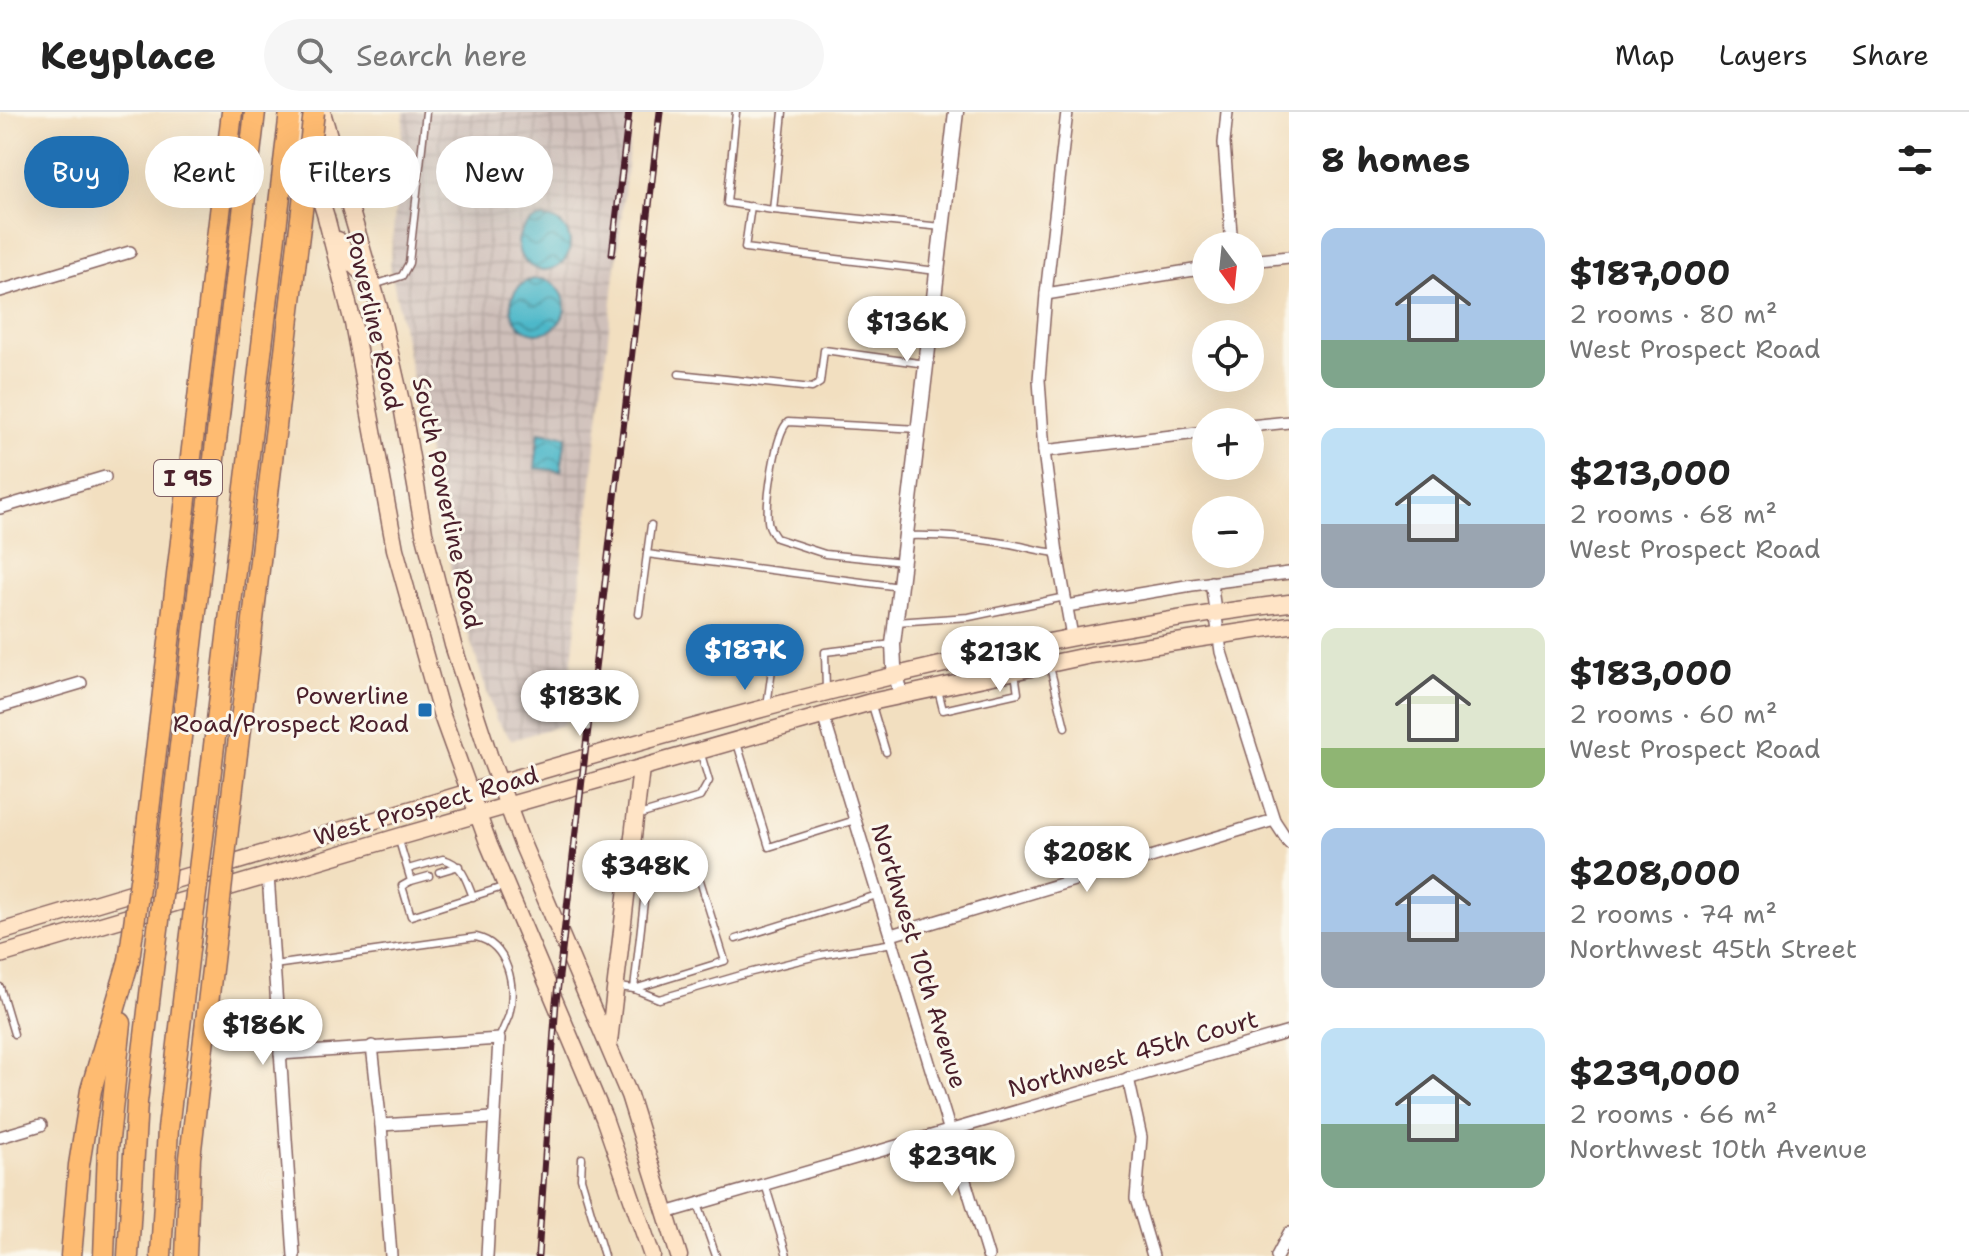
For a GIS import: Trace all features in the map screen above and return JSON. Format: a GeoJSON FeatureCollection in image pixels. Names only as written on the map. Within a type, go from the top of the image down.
{"type":"FeatureCollection","features":[{"type":"Feature","properties":{"kind":"highway","name":"I 95"},"geometry":{"type":"LineString","coordinates":[[104,1256],[111,1111],[232,112]]}},
{"type":"Feature","properties":{"kind":"highway"},"geometry":{"type":"LineString","coordinates":[[128,1256],[137,1102],[255,112]]}},
{"type":"Feature","properties":{"kind":"highway"},"geometry":{"type":"LineString","coordinates":[[161,1256],[168,1129],[292,112]]}},
{"type":"Feature","properties":{"kind":"highway"},"geometry":{"type":"LineString","coordinates":[[186,1256],[194,1117],[314,112]]}},
{"type":"Feature","properties":{"kind":"highway"},"geometry":{"type":"LineString","coordinates":[[71,1256],[79,1165],[91,1090],[129,960]]}},
{"type":"Feature","properties":{"kind":"main road","name":"Powerline Road"},"geometry":{"type":"LineString","coordinates":[[292,112],[326,217],[360,353],[389,521],[409,603],[441,713],[469,792]]}},
{"type":"Feature","properties":{"kind":"main road","name":"South Powerline Road"},"geometry":{"type":"LineString","coordinates":[[322,112],[374,285],[396,375],[418,504],[453,645],[508,807],[536,879],[609,1044],[638,1122],[679,1256]]}},
{"type":"Feature","properties":{"kind":"main road"},"geometry":{"type":"LineString","coordinates":[[326,217],[352,263],[374,285]]}},
{"type":"Feature","properties":{"kind":"main road","name":"West Prospect Road"},"geometry":{"type":"LineString","coordinates":[[0,932],[499,783],[767,706],[895,673],[1072,636],[1289,603]]}},
{"type":"Feature","properties":{"kind":"main road","name":"West Prospect Road"},"geometry":{"type":"LineString","coordinates":[[0,955],[871,702],[1049,663],[1289,625]]}},
{"type":"Feature","properties":{"kind":"main road"},"geometry":{"type":"LineString","coordinates":[[609,1044],[641,768]]}},
{"type":"Feature","properties":{"kind":"main road"},"geometry":{"type":"LineString","coordinates":[[469,792],[604,1118],[652,1256]]}},
{"type":"Feature","properties":{"kind":"street"},"geometry":{"type":"LineString","coordinates":[[901,695],[895,673],[893,644],[954,112]]}},
{"type":"Feature","properties":{"kind":"street"},"geometry":{"type":"LineString","coordinates":[[1067,112],[1039,380],[1057,553],[1072,636]]}},
{"type":"Feature","properties":{"kind":"street"},"geometry":{"type":"LineString","coordinates":[[1227,112],[1224,143],[1231,232]]}},
{"type":"Feature","properties":{"kind":"street"},"geometry":{"type":"LineString","coordinates":[[0,291],[130,252]]}},
{"type":"Feature","properties":{"kind":"street"},"geometry":{"type":"LineString","coordinates":[[1264,260],[1289,257]]}},
{"type":"Feature","properties":{"kind":"street"},"geometry":{"type":"LineString","coordinates":[[1046,294],[1192,270]]}},
{"type":"Feature","properties":{"kind":"street"},"geometry":{"type":"LineString","coordinates":[[1264,425],[1289,422]]}},
{"type":"Feature","properties":{"kind":"street"},"geometry":{"type":"LineString","coordinates":[[1044,451],[1192,434]]}},
{"type":"Feature","properties":{"kind":"street"},"geometry":{"type":"LineString","coordinates":[[0,508],[105,477]]}},
{"type":"Feature","properties":{"kind":"street"},"geometry":{"type":"LineString","coordinates":[[1066,602],[1289,573]]}},
{"type":"Feature","properties":{"kind":"street"},"geometry":{"type":"LineString","coordinates":[[1211,582],[1218,634],[1274,820],[1289,843]]}},
{"type":"Feature","properties":{"kind":"street"},"geometry":{"type":"LineString","coordinates":[[0,707],[81,683]]}},
{"type":"Feature","properties":{"kind":"street","name":"Northwest 10th Avenue"},"geometry":{"type":"LineString","coordinates":[[823,715],[988,1256]]}},
{"type":"Feature","properties":{"kind":"street"},"geometry":{"type":"LineString","coordinates":[[892,939],[1274,820]]}},
{"type":"Feature","properties":{"kind":"street"},"geometry":{"type":"LineString","coordinates":[[268,875],[294,1256]]}},
{"type":"Feature","properties":{"kind":"street","name":"Northwest 45th Court"},"geometry":{"type":"LineString","coordinates":[[666,1213],[1289,1032]]}},
{"type":"Feature","properties":{"kind":"street"},"geometry":{"type":"LineString","coordinates":[[280,1054],[499,1039],[487,1256]]}},
{"type":"Feature","properties":{"kind":"street"},"geometry":{"type":"LineString","coordinates":[[372,1046],[391,1256]]}},
{"type":"Feature","properties":{"kind":"street"},"geometry":{"type":"LineString","coordinates":[[1128,1078],[1141,1137],[1136,1199],[1153,1256]]}},
{"type":"Feature","properties":{"kind":"street"},"geometry":{"type":"LineString","coordinates":[[381,1125],[493,1118]]}},
{"type":"Feature","properties":{"kind":"street"},"geometry":{"type":"LineString","coordinates":[[0,1137],[41,1125]]}},
{"type":"Feature","properties":{"kind":"street"},"geometry":{"type":"LineString","coordinates":[[1277,1256],[1289,1233]]}},
{"type":"Feature","properties":{"kind":"lane"},"geometry":{"type":"LineString","coordinates":[[374,285],[402,276],[409,263],[426,112]]}},
{"type":"Feature","properties":{"kind":"lane"},"geometry":{"type":"LineString","coordinates":[[736,112],[727,203],[942,227]]}},
{"type":"Feature","properties":{"kind":"lane"},"geometry":{"type":"LineString","coordinates":[[773,210],[783,112]]}},
{"type":"Feature","properties":{"kind":"lane"},"geometry":{"type":"LineString","coordinates":[[751,206],[745,248],[937,271]]}},
{"type":"Feature","properties":{"kind":"lane"},"geometry":{"type":"LineString","coordinates":[[679,374],[812,388],[820,383],[824,350],[926,364]]}},
{"type":"Feature","properties":{"kind":"lane"},"geometry":{"type":"LineString","coordinates":[[903,562],[825,554],[776,538],[768,522],[774,455],[782,427],[788,422],[919,429]]}},
{"type":"Feature","properties":{"kind":"lane"},"geometry":{"type":"LineString","coordinates":[[639,614],[651,525]]}},
{"type":"Feature","properties":{"kind":"lane"},"geometry":{"type":"LineString","coordinates":[[906,536],[1004,544],[1057,553]]}},
{"type":"Feature","properties":{"kind":"lane"},"geometry":{"type":"LineString","coordinates":[[647,554],[900,587]]}},
{"type":"Feature","properties":{"kind":"lane"},"geometry":{"type":"LineString","coordinates":[[896,622],[969,617],[1066,602]]}},
{"type":"Feature","properties":{"kind":"lane"},"geometry":{"type":"LineString","coordinates":[[826,691],[825,652],[893,644]]}},
{"type":"Feature","properties":{"kind":"lane"},"geometry":{"type":"LineString","coordinates":[[767,706],[774,654]]}},
{"type":"Feature","properties":{"kind":"lane"},"geometry":{"type":"LineString","coordinates":[[1049,663],[1065,727]]}},
{"type":"Feature","properties":{"kind":"lane"},"geometry":{"type":"LineString","coordinates":[[937,686],[943,710],[1018,693],[1014,670]]}},
{"type":"Feature","properties":{"kind":"lane"},"geometry":{"type":"LineString","coordinates":[[871,702],[886,752]]}},
{"type":"Feature","properties":{"kind":"lane"},"geometry":{"type":"LineString","coordinates":[[736,739],[769,847],[855,820]]}},
{"type":"Feature","properties":{"kind":"lane"},"geometry":{"type":"LineString","coordinates":[[636,816],[700,797],[709,781],[700,750]]}},
{"type":"Feature","properties":{"kind":"lane"},"geometry":{"type":"LineString","coordinates":[[398,837],[411,881]]}},
{"type":"Feature","properties":{"kind":"lane"},"geometry":{"type":"LineString","coordinates":[[408,869],[443,859],[459,866],[473,897]]}},
{"type":"Feature","properties":{"kind":"lane"},"geometry":{"type":"LineString","coordinates":[[629,873],[647,875],[694,861],[725,961],[634,989]]}},
{"type":"Feature","properties":{"kind":"lane"},"geometry":{"type":"LineString","coordinates":[[439,872],[459,866]]}},
{"type":"Feature","properties":{"kind":"lane"},"geometry":{"type":"LineString","coordinates":[[634,989],[647,875]]}},
{"type":"Feature","properties":{"kind":"lane"},"geometry":{"type":"LineString","coordinates":[[429,876],[402,886],[411,916],[507,886]]}},
{"type":"Feature","properties":{"kind":"lane"},"geometry":{"type":"LineString","coordinates":[[736,939],[877,895]]}},
{"type":"Feature","properties":{"kind":"lane"},"geometry":{"type":"LineString","coordinates":[[274,965],[476,937],[485,939],[493,943],[502,955],[511,988],[509,1015],[499,1039]]}},
{"type":"Feature","properties":{"kind":"lane"},"geometry":{"type":"LineString","coordinates":[[615,987],[634,989],[659,999],[748,973],[892,939]]}},
{"type":"Feature","properties":{"kind":"lane"},"geometry":{"type":"LineString","coordinates":[[0,987],[14,1034]]}},
{"type":"Feature","properties":{"kind":"lane"},"geometry":{"type":"LineString","coordinates":[[582,1158],[581,1178],[604,1256]]}},
{"type":"Feature","properties":{"kind":"lane"},"geometry":{"type":"LineString","coordinates":[[765,1184],[787,1256]]}},
{"type":"Feature","properties":{"kind":"lane"},"geometry":{"type":"LineString","coordinates":[[698,1204],[716,1256]]}},
{"type":"Feature","properties":{"kind":"shaded area"},"geometry":{"type":"Polygon","coordinates":[[[404,112],[633,112],[565,724],[512,740],[496,720],[457,599],[390,265],[395,208],[420,208],[420,136],[402,136],[404,112]]]}},
{"type":"Feature","properties":{"kind":"water"},"geometry":{"type":"Polygon","coordinates":[[[544,218],[562,226],[570,244],[562,262],[544,270],[526,262],[518,244],[526,226],[544,218]]]}},
{"type":"Feature","properties":{"kind":"water"},"geometry":{"type":"Polygon","coordinates":[[[538,279],[557,287],[565,306],[557,325],[538,333],[519,325],[511,306],[519,287],[538,279]]]}},
{"type":"Feature","properties":{"kind":"water"},"geometry":{"type":"Polygon","coordinates":[[[539,432],[566,436],[561,471],[535,468],[539,432]]]}},
{"type":"Feature","properties":{"kind":"railway"},"geometry":{"type":"LineString","coordinates":[[612,254],[629,112]]}},
{"type":"Feature","properties":{"kind":"railway"},"geometry":{"type":"LineString","coordinates":[[538,1256],[556,1002],[660,112]]}},
{"type":"Feature","properties":{"kind":"place","name":"Powerline Road/Prospect Road"},"geometry":{"type":"Point","coordinates":[425,710]}}]}
